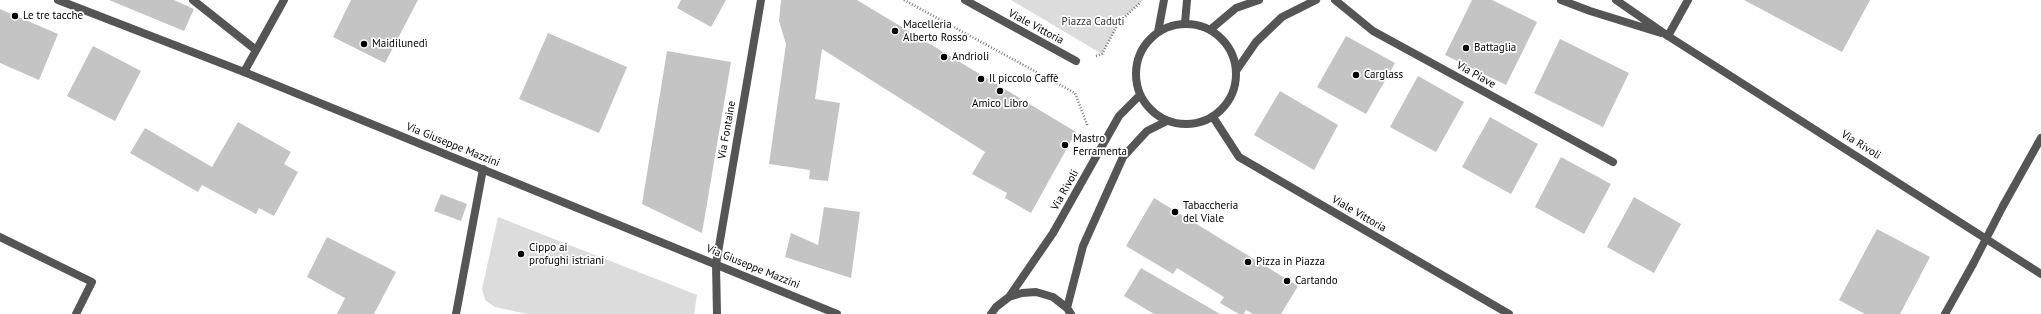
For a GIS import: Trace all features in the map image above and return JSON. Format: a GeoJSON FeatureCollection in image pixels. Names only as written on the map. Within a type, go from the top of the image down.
{"type":"FeatureCollection","features":[{"type":"Feature","properties":{"kind":"street","name":"Via Giuseppe Mazzini"},"geometry":{"type":"LineString","coordinates":[[58,0],[244,72],[837,314]]}},
{"type":"Feature","properties":{"kind":"street"},"geometry":{"type":"LineString","coordinates":[[193,0],[256,50]]}},
{"type":"Feature","properties":{"kind":"street"},"geometry":{"type":"LineString","coordinates":[[244,72],[284,0]]}},
{"type":"Feature","properties":{"kind":"street","name":"Via Fontaine"},"geometry":{"type":"LineString","coordinates":[[717,314],[716,264],[761,0]]}},
{"type":"Feature","properties":{"kind":"street","name":"Viale Vittoria"},"geometry":{"type":"LineString","coordinates":[[965,0],[1076,61]]}},
{"type":"Feature","properties":{"kind":"street"},"geometry":{"type":"LineString","coordinates":[[1158,32],[1164,0]]}},
{"type":"Feature","properties":{"kind":"street"},"geometry":{"type":"LineString","coordinates":[[1185,23],[1187,0]]}},
{"type":"Feature","properties":{"kind":"street"},"geometry":{"type":"LineString","coordinates":[[1211,30],[1236,8],[1259,0]]}},
{"type":"Feature","properties":{"kind":"street"},"geometry":{"type":"LineString","coordinates":[[1236,71],[1256,42],[1282,17],[1316,0]]}},
{"type":"Feature","properties":{"kind":"street","name":"Via Piave"},"geometry":{"type":"LineString","coordinates":[[1335,0],[1373,32],[1613,162]]}},
{"type":"Feature","properties":{"kind":"street","name":"Via Rivoli"},"geometry":{"type":"LineString","coordinates":[[1561,0],[1668,36]]}},
{"type":"Feature","properties":{"kind":"street","name":"Via Rivoli"},"geometry":{"type":"LineString","coordinates":[[1616,0],[1668,36],[2041,274]]}},
{"type":"Feature","properties":{"kind":"street"},"geometry":{"type":"LineString","coordinates":[[1668,36],[1688,0]]}},
{"type":"Feature","properties":{"kind":"street"},"geometry":{"type":"LineString","coordinates":[[1185,23],[1198,25],[1211,30],[1228,46],[1235,61],[1236,71],[1235,86],[1229,101],[1213,117],[1194,124],[1179,124],[1167,121],[1157,115],[1147,106],[1137,87],[1136,64],[1147,41],[1158,32],[1175,24],[1185,23]]}},
{"type":"Feature","properties":{"kind":"street","name":"Via Rivoli"},"geometry":{"type":"LineString","coordinates":[[1009,297],[1053,233],[1119,116],[1140,95]]}},
{"type":"Feature","properties":{"kind":"street","name":"Viale Vittoria"},"geometry":{"type":"LineString","coordinates":[[1213,117],[1239,157],[1506,313]]}},
{"type":"Feature","properties":{"kind":"street"},"geometry":{"type":"LineString","coordinates":[[991,314],[996,307],[1009,297],[1022,293],[1036,292],[1053,297],[1069,311],[1083,246],[1122,157],[1147,131],[1167,121]]}},
{"type":"Feature","properties":{"kind":"street"},"geometry":{"type":"LineString","coordinates":[[1945,314],[2041,138]]}},
{"type":"Feature","properties":{"kind":"street"},"geometry":{"type":"LineString","coordinates":[[456,314],[483,169]]}},
{"type":"Feature","properties":{"kind":"street"},"geometry":{"type":"LineString","coordinates":[[0,237],[92,282],[76,314]]}},
{"type":"Feature","properties":{"kind":"path"},"geometry":{"type":"LineString","coordinates":[[904,0],[1075,93],[1091,133]]}},
{"type":"Feature","properties":{"kind":"path"},"geometry":{"type":"LineString","coordinates":[[1076,61],[1102,54],[1119,22],[1143,0]]}},
{"type":"Feature","properties":{"kind":"green space","name":"Piazza Caduti"},"geometry":{"type":"Polygon","coordinates":[[[1011,0],[1143,0],[1119,22],[1102,54],[1011,0]]]}},
{"type":"Feature","properties":{"kind":"green space"},"geometry":{"type":"Polygon","coordinates":[[[498,217],[697,295],[694,314],[527,314],[495,307],[485,300],[482,289],[498,217]]]}},
{"type":"Feature","properties":{"kind":"building"},"geometry":{"type":"Polygon","coordinates":[[[109,0],[174,0],[194,9],[184,31],[109,0]]]}},
{"type":"Feature","properties":{"kind":"building"},"geometry":{"type":"Polygon","coordinates":[[[351,0],[418,0],[385,63],[333,37],[351,0]]]}},
{"type":"Feature","properties":{"kind":"building"},"geometry":{"type":"Polygon","coordinates":[[[681,0],[726,0],[711,27],[677,8],[681,0]]]}},
{"type":"Feature","properties":{"kind":"building"},"geometry":{"type":"Polygon","coordinates":[[[781,0],[857,0],[1076,132],[1031,213],[1005,198],[1007,193],[972,174],[985,152],[822,49],[815,99],[840,103],[828,181],[809,179],[810,170],[769,164],[786,44],[779,21],[781,0]]]}},
{"type":"Feature","properties":{"kind":"building"},"geometry":{"type":"Polygon","coordinates":[[[1472,0],[1492,0],[1537,22],[1506,85],[1445,55],[1472,0]]]}},
{"type":"Feature","properties":{"kind":"building"},"geometry":{"type":"Polygon","coordinates":[[[1744,0],[1870,0],[1842,52],[1744,0]]]}},
{"type":"Feature","properties":{"kind":"building"},"geometry":{"type":"Polygon","coordinates":[[[0,9],[58,34],[39,80],[0,63],[0,9]]]}},
{"type":"Feature","properties":{"kind":"building"},"geometry":{"type":"Polygon","coordinates":[[[548,33],[627,67],[599,133],[519,99],[548,33]]]}},
{"type":"Feature","properties":{"kind":"building","name":"Carglass"},"geometry":{"type":"Polygon","coordinates":[[[1346,36],[1395,63],[1366,114],[1317,87],[1346,36]]]}},
{"type":"Feature","properties":{"kind":"building"},"geometry":{"type":"Polygon","coordinates":[[[1560,39],[1629,73],[1603,127],[1534,93],[1560,39]]]}},
{"type":"Feature","properties":{"kind":"building"},"geometry":{"type":"Polygon","coordinates":[[[93,46],[141,71],[115,121],[67,96],[93,46]]]}},
{"type":"Feature","properties":{"kind":"building"},"geometry":{"type":"Polygon","coordinates":[[[667,51],[731,62],[702,233],[642,204],[667,51]]]}},
{"type":"Feature","properties":{"kind":"building"},"geometry":{"type":"Polygon","coordinates":[[[1418,76],[1464,102],[1436,152],[1390,127],[1418,76]]]}},
{"type":"Feature","properties":{"kind":"building"},"geometry":{"type":"Polygon","coordinates":[[[1280,91],[1338,125],[1314,170],[1254,135],[1280,91]]]}},
{"type":"Feature","properties":{"kind":"building"},"geometry":{"type":"Polygon","coordinates":[[[1490,117],[1538,144],[1511,194],[1462,167],[1490,117]]]}},
{"type":"Feature","properties":{"kind":"building"},"geometry":{"type":"Polygon","coordinates":[[[238,122],[291,152],[284,164],[298,172],[274,216],[259,208],[256,214],[202,185],[198,192],[130,153],[145,128],[212,167],[238,122]]]}},
{"type":"Feature","properties":{"kind":"building"},"geometry":{"type":"Polygon","coordinates":[[[1561,157],[1611,184],[1584,234],[1535,207],[1561,157]]]}},
{"type":"Feature","properties":{"kind":"building"},"geometry":{"type":"Polygon","coordinates":[[[441,194],[467,204],[461,221],[434,211],[441,194]]]}},
{"type":"Feature","properties":{"kind":"building"},"geometry":{"type":"Polygon","coordinates":[[[1634,197],[1681,224],[1654,273],[1607,247],[1634,197]]]}},
{"type":"Feature","properties":{"kind":"building"},"geometry":{"type":"Polygon","coordinates":[[[1154,198],[1298,286],[1281,314],[1253,314],[1246,310],[1244,314],[1239,314],[1220,303],[1224,297],[1177,268],[1173,274],[1126,246],[1154,198]]]}},
{"type":"Feature","properties":{"kind":"building"},"geometry":{"type":"Polygon","coordinates":[[[824,207],[860,212],[851,278],[785,257],[791,233],[818,245],[824,207]]]}},
{"type":"Feature","properties":{"kind":"building"},"geometry":{"type":"Polygon","coordinates":[[[1877,229],[1930,257],[1900,314],[1865,314],[1839,300],[1877,229]]]}},
{"type":"Feature","properties":{"kind":"building"},"geometry":{"type":"Polygon","coordinates":[[[327,237],[396,272],[374,314],[337,314],[345,298],[307,277],[327,237]]]}},
{"type":"Feature","properties":{"kind":"building"},"geometry":{"type":"Polygon","coordinates":[[[1141,268],[1220,314],[1154,314],[1124,296],[1141,268]]]}},
{"type":"Feature","properties":{"kind":"place","name":"Le tre tacche"},"geometry":{"type":"Point","coordinates":[15,16]}},
{"type":"Feature","properties":{"kind":"place","name":"Macelleria Alberto Rosso"},"geometry":{"type":"Point","coordinates":[895,31]}},
{"type":"Feature","properties":{"kind":"place","name":"Maidilunedì"},"geometry":{"type":"Point","coordinates":[364,44]}},
{"type":"Feature","properties":{"kind":"place","name":"Battaglia"},"geometry":{"type":"Point","coordinates":[1466,48]}},
{"type":"Feature","properties":{"kind":"place","name":"Andrioli"},"geometry":{"type":"Point","coordinates":[944,57]}},
{"type":"Feature","properties":{"kind":"place","name":"Carglass"},"geometry":{"type":"Point","coordinates":[1356,75]}},
{"type":"Feature","properties":{"kind":"place","name":"Il piccolo Caffè"},"geometry":{"type":"Point","coordinates":[981,79]}},
{"type":"Feature","properties":{"kind":"place","name":"Amico Libro"},"geometry":{"type":"Point","coordinates":[1000,91]}},
{"type":"Feature","properties":{"kind":"place","name":"Mastro Ferramenta"},"geometry":{"type":"Point","coordinates":[1065,145]}},
{"type":"Feature","properties":{"kind":"place","name":"Tabaccheria del Viale"},"geometry":{"type":"Point","coordinates":[1175,212]}},
{"type":"Feature","properties":{"kind":"place","name":"Cippo ai profughi istriani"},"geometry":{"type":"Point","coordinates":[521,254]}},
{"type":"Feature","properties":{"kind":"place","name":"Pizza in Piazza"},"geometry":{"type":"Point","coordinates":[1248,262]}},
{"type":"Feature","properties":{"kind":"place","name":"Cartando"},"geometry":{"type":"Point","coordinates":[1287,281]}}]}
